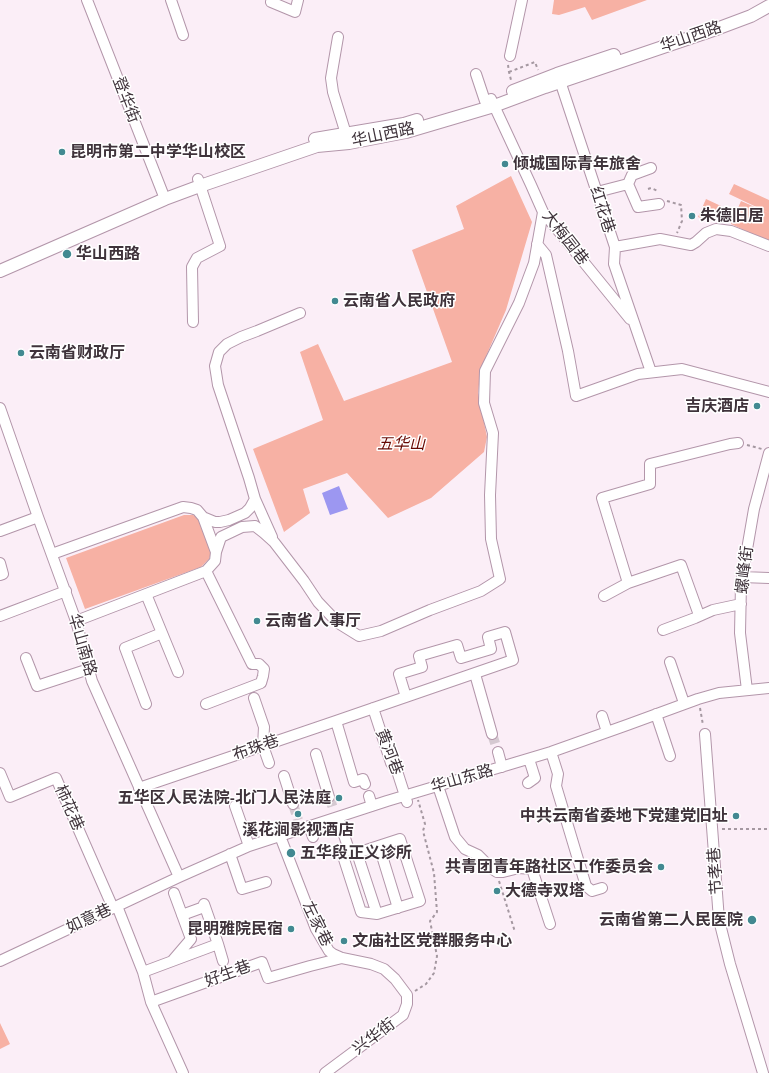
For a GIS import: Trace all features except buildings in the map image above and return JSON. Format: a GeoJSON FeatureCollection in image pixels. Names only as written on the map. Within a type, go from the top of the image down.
{"type":"FeatureCollection","features":[{"type":"Feature","properties":{"kind":"main road","name":"华山西路"},"geometry":{"type":"LineString","coordinates":[[199,182],[317,146],[349,143],[406,132],[716,23],[748,10],[764,0]]}},
{"type":"Feature","properties":{"kind":"main road","name":"华山西路"},"geometry":{"type":"LineString","coordinates":[[559,78],[738,21],[769,6]]}},
{"type":"Feature","properties":{"kind":"main road","name":"华山西路"},"geometry":{"type":"LineString","coordinates":[[0,264],[163,196],[314,139],[404,124],[490,102]]}},
{"type":"Feature","properties":{"kind":"main road","name":"华山西路"},"geometry":{"type":"LineString","coordinates":[[0,271],[163,196]]}},
{"type":"Feature","properties":{"kind":"street","name":"登华街"},"geometry":{"type":"LineString","coordinates":[[87,0],[163,196]]}},
{"type":"Feature","properties":{"kind":"street"},"geometry":{"type":"LineString","coordinates":[[171,0],[183,35]]}},
{"type":"Feature","properties":{"kind":"street"},"geometry":{"type":"LineString","coordinates":[[271,2],[295,12],[298,0]]}},
{"type":"Feature","properties":{"kind":"street"},"geometry":{"type":"LineString","coordinates":[[510,56],[522,0]]}},
{"type":"Feature","properties":{"kind":"street"},"geometry":{"type":"LineString","coordinates":[[338,37],[331,78],[333,92],[346,134]]}},
{"type":"Feature","properties":{"kind":"street","name":"大梅园巷"},"geometry":{"type":"LineString","coordinates":[[476,74],[543,212],[634,324]]}},
{"type":"Feature","properties":{"kind":"street","name":"红花巷"},"geometry":{"type":"LineString","coordinates":[[559,78],[615,247],[614,264],[651,372]]}},
{"type":"Feature","properties":{"kind":"street"},"geometry":{"type":"LineString","coordinates":[[650,168],[632,175],[628,184],[638,207],[662,202]]}},
{"type":"Feature","properties":{"kind":"street"},"geometry":{"type":"LineString","coordinates":[[193,322],[192,267],[197,258],[220,246],[199,182]]}},
{"type":"Feature","properties":{"kind":"street"},"geometry":{"type":"LineString","coordinates":[[597,192],[628,184]]}},
{"type":"Feature","properties":{"kind":"street"},"geometry":{"type":"LineString","coordinates":[[76,621],[206,571],[215,561],[216,552],[221,537],[242,527],[255,526],[274,542],[318,602],[338,624],[359,636],[381,631],[430,610],[481,592],[500,579],[491,539],[490,495],[493,433],[484,403],[485,371],[520,303],[534,263],[543,212]]}},
{"type":"Feature","properties":{"kind":"street"},"geometry":{"type":"LineString","coordinates":[[615,247],[660,239],[691,245],[706,233],[716,229],[731,231],[769,246]]}},
{"type":"Feature","properties":{"kind":"street"},"geometry":{"type":"LineString","coordinates":[[537,244],[546,255],[568,351],[576,396],[638,374],[682,369],[769,392]]}},
{"type":"Feature","properties":{"kind":"street"},"geometry":{"type":"LineString","coordinates":[[274,542],[255,499],[218,386],[215,366],[219,352],[227,344],[300,313]]}},
{"type":"Feature","properties":{"kind":"street","name":"华山南路"},"geometry":{"type":"LineString","coordinates":[[0,408],[38,517],[66,591],[76,621],[92,681],[179,877]]}},
{"type":"Feature","properties":{"kind":"street"},"geometry":{"type":"LineString","coordinates":[[628,583],[602,498],[650,484],[650,464],[730,444],[738,444]]}},
{"type":"Feature","properties":{"kind":"street","name":"螺峰街"},"geometry":{"type":"LineString","coordinates":[[747,690],[740,633],[742,577],[766,451]]}},
{"type":"Feature","properties":{"kind":"street"},"geometry":{"type":"LineString","coordinates":[[203,517],[215,522],[229,520],[245,513],[255,499]]}},
{"type":"Feature","properties":{"kind":"street"},"geometry":{"type":"LineString","coordinates":[[52,554],[183,507],[198,510],[203,517],[216,552]]}},
{"type":"Feature","properties":{"kind":"street"},"geometry":{"type":"LineString","coordinates":[[0,531],[38,517]]}},
{"type":"Feature","properties":{"kind":"street"},"geometry":{"type":"LineString","coordinates":[[0,563],[3,574],[0,575]]}},
{"type":"Feature","properties":{"kind":"street"},"geometry":{"type":"LineString","coordinates":[[604,596],[628,583],[682,565],[699,615]]}},
{"type":"Feature","properties":{"kind":"street"},"geometry":{"type":"LineString","coordinates":[[206,571],[252,664],[259,664],[264,669],[261,683],[206,704]]}},
{"type":"Feature","properties":{"kind":"street"},"geometry":{"type":"LineString","coordinates":[[742,577],[769,578]]}},
{"type":"Feature","properties":{"kind":"street"},"geometry":{"type":"LineString","coordinates":[[0,616],[66,591]]}},
{"type":"Feature","properties":{"kind":"street"},"geometry":{"type":"LineString","coordinates":[[146,594],[178,672]]}},
{"type":"Feature","properties":{"kind":"street"},"geometry":{"type":"LineString","coordinates":[[663,630],[712,610],[741,604]]}},
{"type":"Feature","properties":{"kind":"street","name":"布珠巷"},"geometry":{"type":"LineString","coordinates":[[139,788],[475,674],[513,660],[505,632],[488,637],[491,649],[461,658],[457,645],[419,656],[422,667],[399,674],[406,697]]}},
{"type":"Feature","properties":{"kind":"street"},"geometry":{"type":"LineString","coordinates":[[146,704],[125,648],[162,633]]}},
{"type":"Feature","properties":{"kind":"street"},"geometry":{"type":"LineString","coordinates":[[26,658],[37,686],[89,668]]}},
{"type":"Feature","properties":{"kind":"street"},"geometry":{"type":"LineString","coordinates":[[670,662],[684,703]]}},
{"type":"Feature","properties":{"kind":"street"},"geometry":{"type":"LineString","coordinates":[[475,674],[492,734]]}},
{"type":"Feature","properties":{"kind":"street","name":"华山东路"},"geometry":{"type":"LineString","coordinates":[[179,877],[249,846],[280,836],[302,825],[371,801],[406,799],[438,786],[551,752],[698,698],[719,693],[769,688]]}},
{"type":"Feature","properties":{"kind":"street"},"geometry":{"type":"LineString","coordinates":[[254,698],[264,727],[263,746],[269,763]]}},
{"type":"Feature","properties":{"kind":"street","name":"黄河巷"},"geometry":{"type":"LineString","coordinates":[[373,708],[391,763],[397,771],[406,799]]}},
{"type":"Feature","properties":{"kind":"street"},"geometry":{"type":"LineString","coordinates":[[656,714],[670,756]]}},
{"type":"Feature","properties":{"kind":"street"},"geometry":{"type":"LineString","coordinates":[[602,716],[607,732]]}},
{"type":"Feature","properties":{"kind":"street"},"geometry":{"type":"LineString","coordinates":[[336,721],[354,782],[363,779],[365,784]]}},
{"type":"Feature","properties":{"kind":"street","name":"节孝巷"},"geometry":{"type":"LineString","coordinates":[[706,734],[719,920],[730,964],[763,1073]]}},
{"type":"Feature","properties":{"kind":"street"},"geometry":{"type":"LineString","coordinates":[[498,752],[502,767]]}},
{"type":"Feature","properties":{"kind":"street"},"geometry":{"type":"LineString","coordinates":[[551,752],[558,774],[556,786],[586,886],[592,891],[602,888]]}},
{"type":"Feature","properties":{"kind":"street"},"geometry":{"type":"LineString","coordinates":[[316,754],[329,797]]}},
{"type":"Feature","properties":{"kind":"street"},"geometry":{"type":"LineString","coordinates":[[528,783],[535,778],[529,759]]}},
{"type":"Feature","properties":{"kind":"street","name":"柿花巷"},"geometry":{"type":"LineString","coordinates":[[0,773],[10,797],[56,778],[143,972],[151,1002],[183,1073]]}},
{"type":"Feature","properties":{"kind":"street"},"geometry":{"type":"LineString","coordinates":[[284,776],[293,804]]}},
{"type":"Feature","properties":{"kind":"street"},"geometry":{"type":"LineString","coordinates":[[438,786],[455,837],[465,849],[478,855],[490,868],[497,872],[520,868],[532,869],[550,924]]}},
{"type":"Feature","properties":{"kind":"street"},"geometry":{"type":"LineString","coordinates":[[235,806],[249,846]]}},
{"type":"Feature","properties":{"kind":"street"},"geometry":{"type":"LineString","coordinates":[[336,814],[353,852],[377,914]]}},
{"type":"Feature","properties":{"kind":"street"},"geometry":{"type":"LineString","coordinates":[[302,825],[313,837]]}},
{"type":"Feature","properties":{"kind":"street","name":"左家巷"},"geometry":{"type":"LineString","coordinates":[[280,836],[316,929],[329,951],[342,958],[371,964],[384,969],[395,979],[407,995]]}},
{"type":"Feature","properties":{"kind":"street"},"geometry":{"type":"LineString","coordinates":[[400,838],[420,901],[377,914],[361,912],[342,853],[378,846],[400,838]]}},
{"type":"Feature","properties":{"kind":"street"},"geometry":{"type":"LineString","coordinates":[[378,846],[398,908]]}},
{"type":"Feature","properties":{"kind":"street"},"geometry":{"type":"LineString","coordinates":[[230,854],[242,889],[266,882]]}},
{"type":"Feature","properties":{"kind":"street","name":"如意巷"},"geometry":{"type":"LineString","coordinates":[[0,961],[179,877]]}},
{"type":"Feature","properties":{"kind":"street"},"geometry":{"type":"LineString","coordinates":[[172,961],[191,939],[174,893]]}},
{"type":"Feature","properties":{"kind":"street"},"geometry":{"type":"LineString","coordinates":[[182,915],[204,905],[224,961]]}},
{"type":"Feature","properties":{"kind":"street"},"geometry":{"type":"LineString","coordinates":[[143,972],[218,944]]}},
{"type":"Feature","properties":{"kind":"street","name":"好生巷"},"geometry":{"type":"LineString","coordinates":[[151,1002],[262,962],[268,978],[342,958]]}},
{"type":"Feature","properties":{"kind":"street"},"geometry":{"type":"LineString","coordinates":[[730,964],[741,964]]}},
{"type":"Feature","properties":{"kind":"street","name":"兴华街"},"geometry":{"type":"LineString","coordinates":[[325,1073],[403,1015],[407,1004],[407,995]]}},
{"type":"Feature","properties":{"kind":"path"},"geometry":{"type":"LineString","coordinates":[[509,72],[535,62]]}},
{"type":"Feature","properties":{"kind":"path"},"geometry":{"type":"LineString","coordinates":[[648,189],[651,188],[658,191]]}},
{"type":"Feature","properties":{"kind":"path"},"geometry":{"type":"LineString","coordinates":[[662,202],[681,205],[682,220],[673,242]]}},
{"type":"Feature","properties":{"kind":"path"},"geometry":{"type":"LineString","coordinates":[[738,444],[766,451]]}},
{"type":"Feature","properties":{"kind":"path"},"geometry":{"type":"LineString","coordinates":[[698,698],[706,734]]}},
{"type":"Feature","properties":{"kind":"path"},"geometry":{"type":"LineString","coordinates":[[407,995],[426,984],[434,973],[437,956],[430,921],[438,912],[434,873],[423,831],[425,824],[419,803]]}},
{"type":"Feature","properties":{"kind":"path"},"geometry":{"type":"LineString","coordinates":[[712,829],[769,828]]}},
{"type":"Feature","properties":{"kind":"path"},"geometry":{"type":"LineString","coordinates":[[497,872],[515,932]]}},
{"type":"Feature","properties":{"kind":"green space"},"geometry":{"type":"Polygon","coordinates":[[[554,0],[647,0],[592,20],[585,7],[559,15],[552,14],[554,0]]]}},
{"type":"Feature","properties":{"kind":"green space","name":"五华山"},"geometry":{"type":"Polygon","coordinates":[[[511,176],[532,222],[506,310],[481,368],[478,393],[487,437],[484,452],[431,498],[388,518],[347,473],[303,489],[310,513],[284,532],[253,449],[323,420],[300,352],[318,344],[344,401],[452,362],[412,250],[464,229],[456,206],[511,176]]]}},
{"type":"Feature","properties":{"kind":"green space"},"geometry":{"type":"Polygon","coordinates":[[[734,184],[769,200],[769,213],[729,194],[734,184]]]}},
{"type":"Feature","properties":{"kind":"green space"},"geometry":{"type":"Polygon","coordinates":[[[706,199],[721,206],[713,221],[698,217],[706,199]]]}},
{"type":"Feature","properties":{"kind":"green space"},"geometry":{"type":"Polygon","coordinates":[[[741,201],[769,213],[769,242],[731,224],[741,201]]]}},
{"type":"Feature","properties":{"kind":"green space"},"geometry":{"type":"Polygon","coordinates":[[[184,515],[193,515],[200,519],[212,551],[209,559],[201,567],[85,609],[66,558],[184,515]]]}},
{"type":"Feature","properties":{"kind":"green space"},"geometry":{"type":"Polygon","coordinates":[[[0,1023],[10,1044],[0,1049],[0,1023]]]}},
{"type":"Feature","properties":{"kind":"shaded area"},"geometry":{"type":"Polygon","coordinates":[[[339,486],[348,509],[330,515],[322,493],[339,486]]]}},
{"type":"Feature","properties":{"kind":"tunnel"},"geometry":{"type":"LineString","coordinates":[[492,734],[498,752]]}},
{"type":"Feature","properties":{"kind":"tunnel"},"geometry":{"type":"LineString","coordinates":[[329,797],[333,808]]}},
{"type":"Feature","properties":{"kind":"tunnel"},"geometry":{"type":"LineString","coordinates":[[293,804],[298,820]]}},
{"type":"Feature","properties":{"kind":"place","name":"昆明市第二中学华山校区"},"geometry":{"type":"Point","coordinates":[62,152]}},
{"type":"Feature","properties":{"kind":"place","name":"倾城国际青年旅舍"},"geometry":{"type":"Point","coordinates":[505,164]}},
{"type":"Feature","properties":{"kind":"place","name":"朱德旧居"},"geometry":{"type":"Point","coordinates":[692,216]}},
{"type":"Feature","properties":{"kind":"place","name":"华山西路"},"geometry":{"type":"Point","coordinates":[67,254]}},
{"type":"Feature","properties":{"kind":"place","name":"云南省人民政府"},"geometry":{"type":"Point","coordinates":[335,301]}},
{"type":"Feature","properties":{"kind":"place","name":"云南省财政厅"},"geometry":{"type":"Point","coordinates":[21,353]}},
{"type":"Feature","properties":{"kind":"place","name":"吉庆酒店"},"geometry":{"type":"Point","coordinates":[757,406]}},
{"type":"Feature","properties":{"kind":"place","name":"云南省人事厅"},"geometry":{"type":"Point","coordinates":[257,621]}},
{"type":"Feature","properties":{"kind":"place","name":"五华区人民法院-北门人民法庭"},"geometry":{"type":"Point","coordinates":[339,798]}},
{"type":"Feature","properties":{"kind":"place","name":"溪花涧影视酒店"},"geometry":{"type":"Point","coordinates":[298,814]}},
{"type":"Feature","properties":{"kind":"place","name":"中共云南省委地下党建党旧址"},"geometry":{"type":"Point","coordinates":[736,816]}},
{"type":"Feature","properties":{"kind":"place","name":"五华段正义诊所"},"geometry":{"type":"Point","coordinates":[291,853]}},
{"type":"Feature","properties":{"kind":"place","name":"共青团青年路社区工作委员会"},"geometry":{"type":"Point","coordinates":[661,867]}},
{"type":"Feature","properties":{"kind":"place","name":"大德寺双塔"},"geometry":{"type":"Point","coordinates":[497,891]}},
{"type":"Feature","properties":{"kind":"place","name":"云南省第二人民医院"},"geometry":{"type":"Point","coordinates":[752,920]}},
{"type":"Feature","properties":{"kind":"place","name":"昆明雅院民宿"},"geometry":{"type":"Point","coordinates":[291,929]}},
{"type":"Feature","properties":{"kind":"place","name":"文庙社区党群服务中心"},"geometry":{"type":"Point","coordinates":[344,941]}}]}
